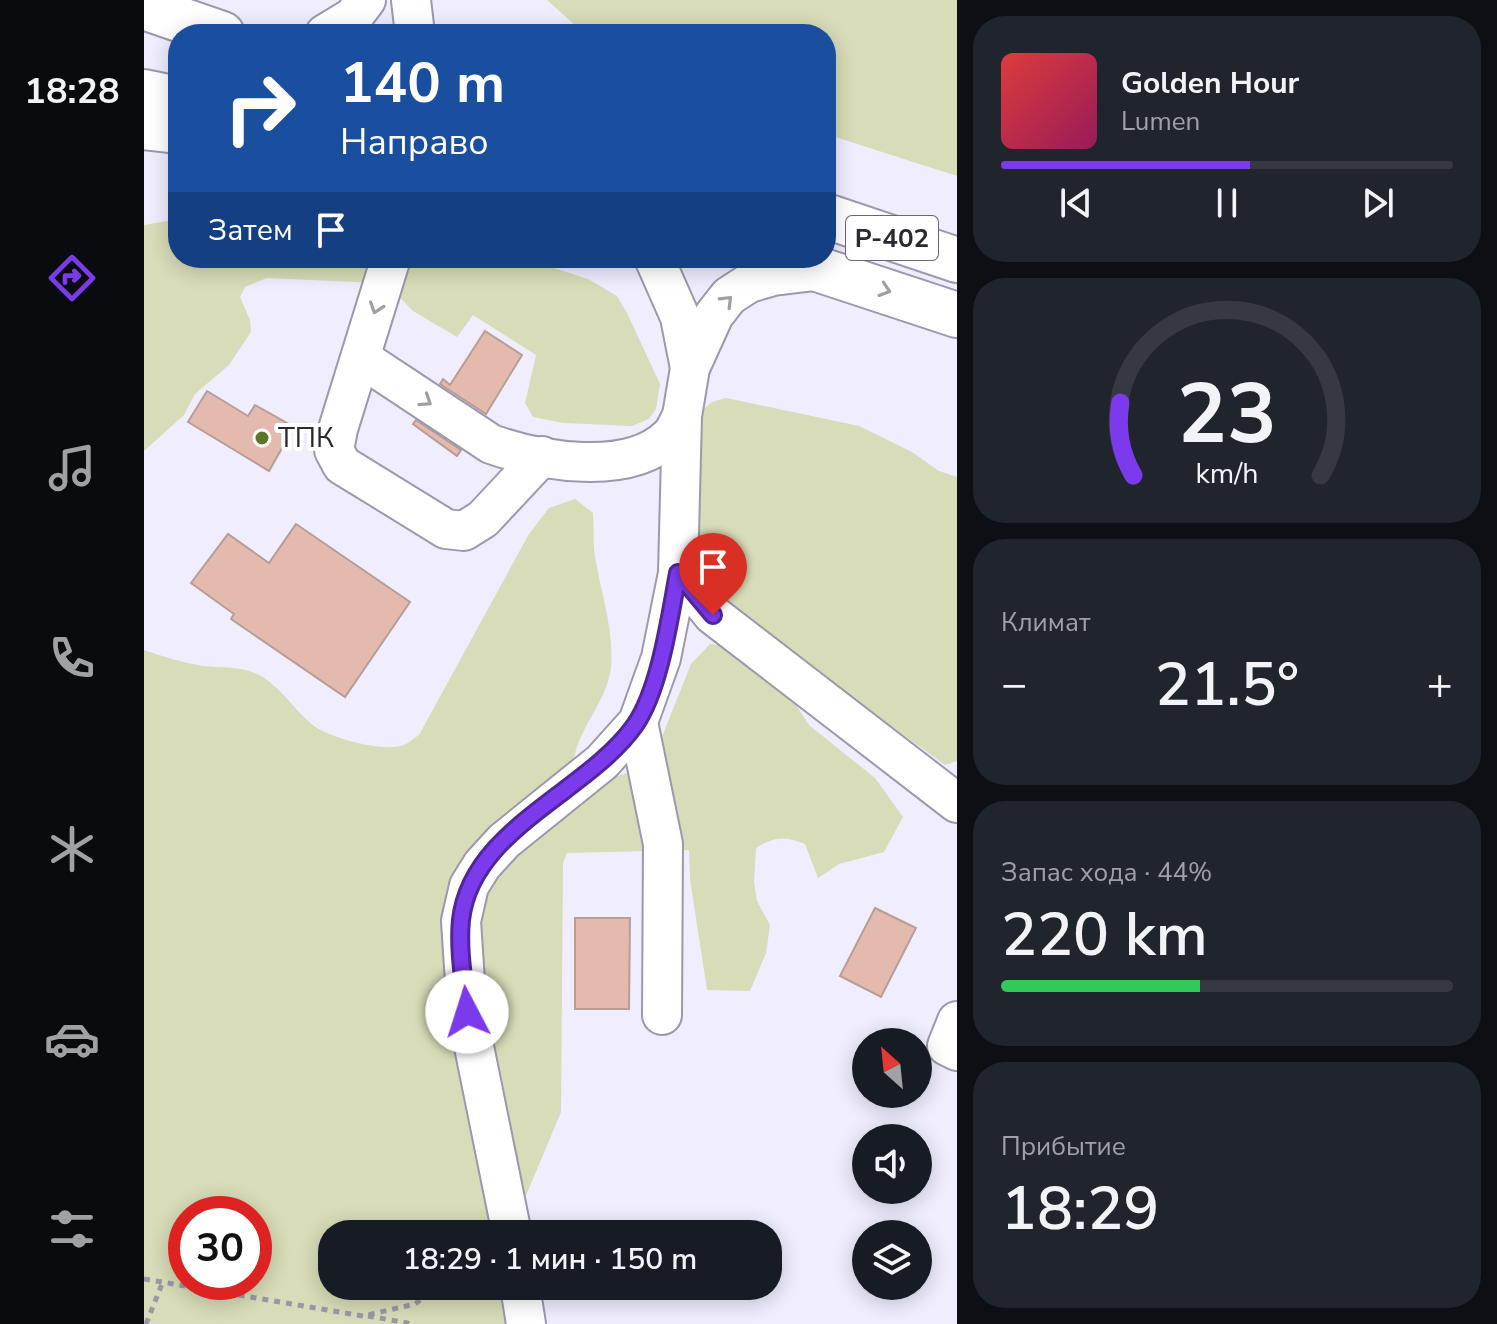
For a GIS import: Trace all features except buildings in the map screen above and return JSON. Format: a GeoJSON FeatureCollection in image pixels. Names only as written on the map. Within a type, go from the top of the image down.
{"type":"FeatureCollection","features":[{"type":"Feature","properties":{"kind":"main road"},"geometry":{"type":"LineString","coordinates":[[144,7],[183,24]]}},
{"type":"Feature","properties":{"kind":"main road"},"geometry":{"type":"LineString","coordinates":[[144,19],[168,24]]}},
{"type":"Feature","properties":{"kind":"main road"},"geometry":{"type":"LineString","coordinates":[[144,27],[168,29]]}},
{"type":"Feature","properties":{"kind":"main road"},"geometry":{"type":"LineString","coordinates":[[144,92],[168,97]]}},
{"type":"Feature","properties":{"kind":"main road"},"geometry":{"type":"LineString","coordinates":[[144,127],[168,130]]}},
{"type":"Feature","properties":{"kind":"main road","name":"Р-402"},"geometry":{"type":"LineString","coordinates":[[836,219],[957,260]]}},
{"type":"Feature","properties":{"kind":"main road","name":"Р-402"},"geometry":{"type":"LineString","coordinates":[[816,268],[957,315]]}},
{"type":"Feature","properties":{"kind":"street"},"geometry":{"type":"LineString","coordinates":[[341,24],[353,17],[366,0]]}},
{"type":"Feature","properties":{"kind":"street"},"geometry":{"type":"LineString","coordinates":[[411,0],[414,24]]}},
{"type":"Feature","properties":{"kind":"street"},"geometry":{"type":"LineString","coordinates":[[388,268],[334,450],[342,465],[446,529],[464,531],[483,519],[542,456]]}},
{"type":"Feature","properties":{"kind":"street"},"geometry":{"type":"LineString","coordinates":[[658,268],[680,317],[690,368]]}},
{"type":"Feature","properties":{"kind":"street"},"geometry":{"type":"LineString","coordinates":[[509,1220],[467,1012],[461,921],[469,886],[482,865],[504,841],[602,762],[638,722],[661,658],[678,573],[682,416],[690,368],[714,315],[729,296],[749,283],[794,268]]}},
{"type":"Feature","properties":{"kind":"street"},"geometry":{"type":"LineString","coordinates":[[361,358],[491,444],[514,452],[592,463],[623,459],[652,449],[670,436],[682,416]]}},
{"type":"Feature","properties":{"kind":"street"},"geometry":{"type":"LineString","coordinates":[[678,573],[713,615],[957,803]]}},
{"type":"Feature","properties":{"kind":"street"},"geometry":{"type":"LineString","coordinates":[[638,722],[663,844],[662,1015]]}},
{"type":"Feature","properties":{"kind":"street"},"geometry":{"type":"LineString","coordinates":[[957,1021],[947,1046],[957,1051]]}},
{"type":"Feature","properties":{"kind":"street"},"geometry":{"type":"LineString","coordinates":[[522,1300],[526,1324]]}},
{"type":"Feature","properties":{"kind":"path"},"geometry":{"type":"LineString","coordinates":[[144,1279],[413,1324]]}},
{"type":"Feature","properties":{"kind":"path"},"geometry":{"type":"LineString","coordinates":[[146,1324],[162,1284]]}},
{"type":"Feature","properties":{"kind":"path"},"geometry":{"type":"LineString","coordinates":[[363,1316],[415,1304],[420,1300]]}},
{"type":"Feature","properties":{"kind":"green space"},"geometry":{"type":"Polygon","coordinates":[[[547,0],[957,0],[957,176],[836,137],[836,24],[574,24],[547,0]]]}},
{"type":"Feature","properties":{"kind":"green space"},"geometry":{"type":"Polygon","coordinates":[[[168,221],[168,268],[554,268],[588,279],[617,296],[627,313],[660,384],[656,409],[649,419],[632,426],[564,423],[533,417],[525,403],[536,355],[473,315],[457,337],[413,311],[399,297],[375,283],[267,278],[245,287],[240,297],[250,320],[251,332],[229,365],[195,394],[184,415],[144,451],[144,225],[168,221]]]}},
{"type":"Feature","properties":{"kind":"green space"},"geometry":{"type":"Polygon","coordinates":[[[726,398],[859,426],[912,452],[939,471],[957,477],[957,761],[945,765],[716,598],[699,569],[695,546],[700,412],[712,402],[726,398]]]}},
{"type":"Feature","properties":{"kind":"green space"},"geometry":{"type":"Polygon","coordinates":[[[575,499],[593,513],[595,557],[611,639],[611,667],[608,683],[579,741],[574,772],[578,788],[628,773],[659,744],[691,664],[710,644],[738,647],[790,696],[809,725],[875,778],[903,817],[884,852],[839,864],[818,878],[805,844],[780,838],[756,848],[754,881],[757,901],[770,925],[766,953],[750,991],[707,990],[690,879],[689,850],[567,853],[563,863],[561,1112],[516,1220],[318,1220],[318,1300],[510,1300],[513,1324],[144,1324],[144,650],[189,663],[253,672],[275,686],[307,720],[322,731],[371,746],[404,745],[419,735],[529,534],[549,508],[575,499]]]}},
{"type":"Feature","properties":{"kind":"place","name":"ТПК"},"geometry":{"type":"Point","coordinates":[262,438]}},
{"type":"Feature","properties":{"kind":"route"},"geometry":{"type":"LineString","coordinates":[[467,1012],[461,921],[469,886],[482,865],[504,841],[602,762],[638,722],[661,658],[678,573],[713,615]]}}]}
